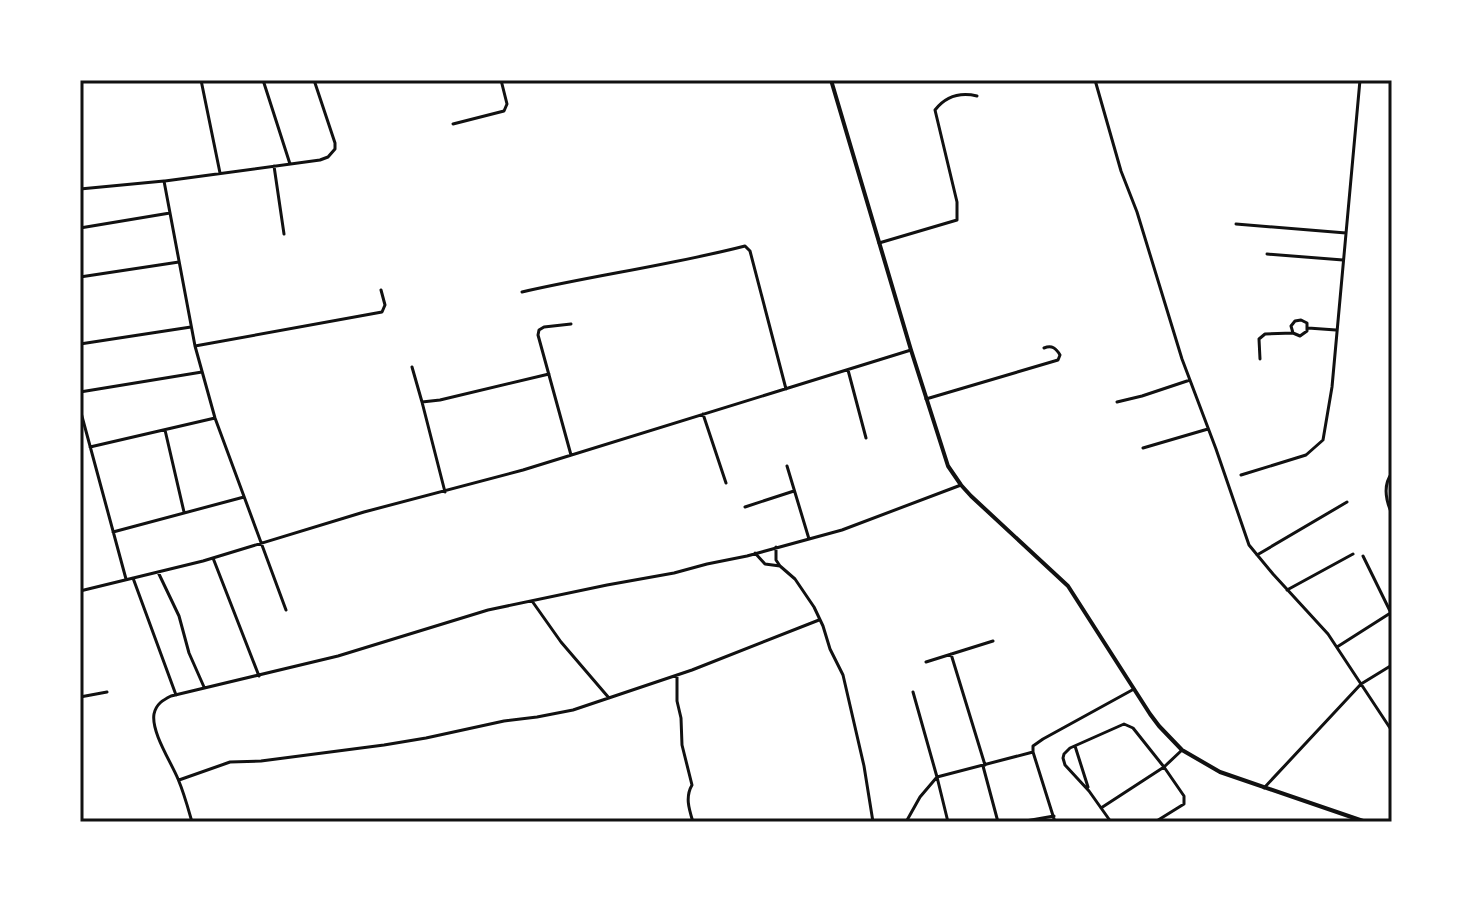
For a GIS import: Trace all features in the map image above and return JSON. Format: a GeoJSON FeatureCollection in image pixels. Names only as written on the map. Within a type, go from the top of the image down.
{"type":"FeatureCollection","features":[{"type":"Feature","properties":{"kind":"main road"},"geometry":{"type":"LineString","coordinates":[[831,80],[926,399],[945,458],[961,485],[1068,586],[1159,726],[1182,750],[1220,772],[1366,822]]}},
{"type":"Feature","properties":{"kind":"street"},"geometry":{"type":"LineString","coordinates":[[201,80],[220,173]]}},
{"type":"Feature","properties":{"kind":"street"},"geometry":{"type":"LineString","coordinates":[[263,80],[290,164]]}},
{"type":"Feature","properties":{"kind":"street"},"geometry":{"type":"LineString","coordinates":[[80,189],[164,181],[328,157],[335,149],[335,143],[314,80]]}},
{"type":"Feature","properties":{"kind":"street"},"geometry":{"type":"LineString","coordinates":[[453,124],[504,111],[507,104],[501,80]]}},
{"type":"Feature","properties":{"kind":"street"},"geometry":{"type":"LineString","coordinates":[[1095,80],[1166,309],[1244,533],[1256,555],[1337,647],[1392,731]]}},
{"type":"Feature","properties":{"kind":"street"},"geometry":{"type":"LineString","coordinates":[[1241,475],[1306,455],[1323,440],[1332,387],[1360,80]]}},
{"type":"Feature","properties":{"kind":"street"},"geometry":{"type":"LineString","coordinates":[[879,243],[957,220],[957,202],[935,110],[941,103],[957,95],[977,96]]}},
{"type":"Feature","properties":{"kind":"street"},"geometry":{"type":"LineString","coordinates":[[274,166],[284,234]]}},
{"type":"Feature","properties":{"kind":"street"},"geometry":{"type":"LineString","coordinates":[[164,181],[195,346],[215,418],[286,610]]}},
{"type":"Feature","properties":{"kind":"street"},"geometry":{"type":"LineString","coordinates":[[80,228],[170,213]]}},
{"type":"Feature","properties":{"kind":"street"},"geometry":{"type":"LineString","coordinates":[[1236,224],[1346,233]]}},
{"type":"Feature","properties":{"kind":"street"},"geometry":{"type":"LineString","coordinates":[[522,292],[748,247],[786,389]]}},
{"type":"Feature","properties":{"kind":"street"},"geometry":{"type":"LineString","coordinates":[[1267,254],[1344,260]]}},
{"type":"Feature","properties":{"kind":"street"},"geometry":{"type":"LineString","coordinates":[[80,277],[179,262]]}},
{"type":"Feature","properties":{"kind":"street"},"geometry":{"type":"LineString","coordinates":[[195,346],[382,312],[385,305],[381,290]]}},
{"type":"Feature","properties":{"kind":"street"},"geometry":{"type":"LineString","coordinates":[[1260,359],[1261,336],[1302,335],[1308,328],[1305,321],[1298,320],[1292,325],[1293,333]]}},
{"type":"Feature","properties":{"kind":"street"},"geometry":{"type":"LineString","coordinates":[[571,324],[544,327],[538,335],[571,455]]}},
{"type":"Feature","properties":{"kind":"street"},"geometry":{"type":"LineString","coordinates":[[80,344],[191,327]]}},
{"type":"Feature","properties":{"kind":"street"},"geometry":{"type":"LineString","coordinates":[[1308,328],[1337,330]]}},
{"type":"Feature","properties":{"kind":"street"},"geometry":{"type":"LineString","coordinates":[[926,399],[1060,358],[1055,348],[1044,348]]}},
{"type":"Feature","properties":{"kind":"street"},"geometry":{"type":"LineString","coordinates":[[80,591],[213,558],[364,512],[445,492],[911,350]]}},
{"type":"Feature","properties":{"kind":"street"},"geometry":{"type":"LineString","coordinates":[[412,367],[445,492]]}},
{"type":"Feature","properties":{"kind":"street"},"geometry":{"type":"LineString","coordinates":[[848,370],[866,438]]}},
{"type":"Feature","properties":{"kind":"street"},"geometry":{"type":"LineString","coordinates":[[80,392],[202,372]]}},
{"type":"Feature","properties":{"kind":"street"},"geometry":{"type":"LineString","coordinates":[[422,402],[549,374]]}},
{"type":"Feature","properties":{"kind":"street"},"geometry":{"type":"LineString","coordinates":[[1117,402],[1190,380]]}},
{"type":"Feature","properties":{"kind":"street"},"geometry":{"type":"LineString","coordinates":[[80,409],[126,580]]}},
{"type":"Feature","properties":{"kind":"street"},"geometry":{"type":"LineString","coordinates":[[703,414],[726,483]]}},
{"type":"Feature","properties":{"kind":"street"},"geometry":{"type":"LineString","coordinates":[[90,447],[215,418]]}},
{"type":"Feature","properties":{"kind":"street"},"geometry":{"type":"LineString","coordinates":[[1143,448],[1208,429]]}},
{"type":"Feature","properties":{"kind":"street"},"geometry":{"type":"LineString","coordinates":[[165,430],[184,513]]}},
{"type":"Feature","properties":{"kind":"street"},"geometry":{"type":"LineString","coordinates":[[80,439],[87,437]]}},
{"type":"Feature","properties":{"kind":"street"},"geometry":{"type":"LineString","coordinates":[[787,466],[809,539]]}},
{"type":"Feature","properties":{"kind":"street"},"geometry":{"type":"LineString","coordinates":[[1392,473],[1387,479],[1386,501],[1392,514]]}},
{"type":"Feature","properties":{"kind":"street"},"geometry":{"type":"LineString","coordinates":[[192,822],[154,718],[160,703],[176,695],[338,656],[457,618],[674,573],[809,539],[842,530],[961,485]]}},
{"type":"Feature","properties":{"kind":"street"},"geometry":{"type":"LineString","coordinates":[[745,507],[794,491]]}},
{"type":"Feature","properties":{"kind":"street"},"geometry":{"type":"LineString","coordinates":[[113,532],[244,497]]}},
{"type":"Feature","properties":{"kind":"street"},"geometry":{"type":"LineString","coordinates":[[1256,555],[1347,502]]}},
{"type":"Feature","properties":{"kind":"street"},"geometry":{"type":"LineString","coordinates":[[776,547],[775,554],[780,566],[801,587],[819,620],[848,689],[873,822]]}},
{"type":"Feature","properties":{"kind":"street"},"geometry":{"type":"LineString","coordinates":[[755,553],[765,564],[780,566]]}},
{"type":"Feature","properties":{"kind":"street"},"geometry":{"type":"LineString","coordinates":[[1287,590],[1353,554]]}},
{"type":"Feature","properties":{"kind":"street"},"geometry":{"type":"LineString","coordinates":[[1337,647],[1391,612],[1363,556]]}},
{"type":"Feature","properties":{"kind":"street"},"geometry":{"type":"LineString","coordinates":[[213,558],[259,676]]}},
{"type":"Feature","properties":{"kind":"street"},"geometry":{"type":"LineString","coordinates":[[158,572],[179,616],[189,653],[204,687]]}},
{"type":"Feature","properties":{"kind":"street"},"geometry":{"type":"LineString","coordinates":[[133,578],[176,695]]}},
{"type":"Feature","properties":{"kind":"street"},"geometry":{"type":"LineString","coordinates":[[532,601],[561,642],[609,699]]}},
{"type":"Feature","properties":{"kind":"street"},"geometry":{"type":"LineString","coordinates":[[179,780],[230,762],[426,738],[573,710],[677,675],[819,620]]}},
{"type":"Feature","properties":{"kind":"street"},"geometry":{"type":"LineString","coordinates":[[926,662],[993,641]]}},
{"type":"Feature","properties":{"kind":"street"},"geometry":{"type":"LineString","coordinates":[[951,654],[998,822]]}},
{"type":"Feature","properties":{"kind":"street"},"geometry":{"type":"LineString","coordinates":[[1264,788],[1361,684],[1392,665]]}},
{"type":"Feature","properties":{"kind":"street"},"geometry":{"type":"LineString","coordinates":[[677,675],[682,745],[692,785],[687,797],[693,822]]}},
{"type":"Feature","properties":{"kind":"street"},"geometry":{"type":"LineString","coordinates":[[1055,822],[1033,746],[1134,689]]}},
{"type":"Feature","properties":{"kind":"street"},"geometry":{"type":"LineString","coordinates":[[80,697],[107,692]]}},
{"type":"Feature","properties":{"kind":"street"},"geometry":{"type":"LineString","coordinates":[[913,692],[948,822]]}},
{"type":"Feature","properties":{"kind":"street"},"geometry":{"type":"LineString","coordinates":[[1111,822],[1065,765],[1063,758],[1075,746],[1124,724],[1133,728],[1184,796],[1184,804],[1155,822]]}},
{"type":"Feature","properties":{"kind":"street"},"geometry":{"type":"LineString","coordinates":[[1075,746],[1089,791]]}},
{"type":"Feature","properties":{"kind":"street"},"geometry":{"type":"LineString","coordinates":[[1101,808],[1164,767],[1182,750]]}},
{"type":"Feature","properties":{"kind":"street"},"geometry":{"type":"LineString","coordinates":[[906,822],[920,797],[937,777],[1033,752]]}},
{"type":"Feature","properties":{"kind":"street"},"geometry":{"type":"LineString","coordinates":[[1020,822],[1054,816]]}}]}
